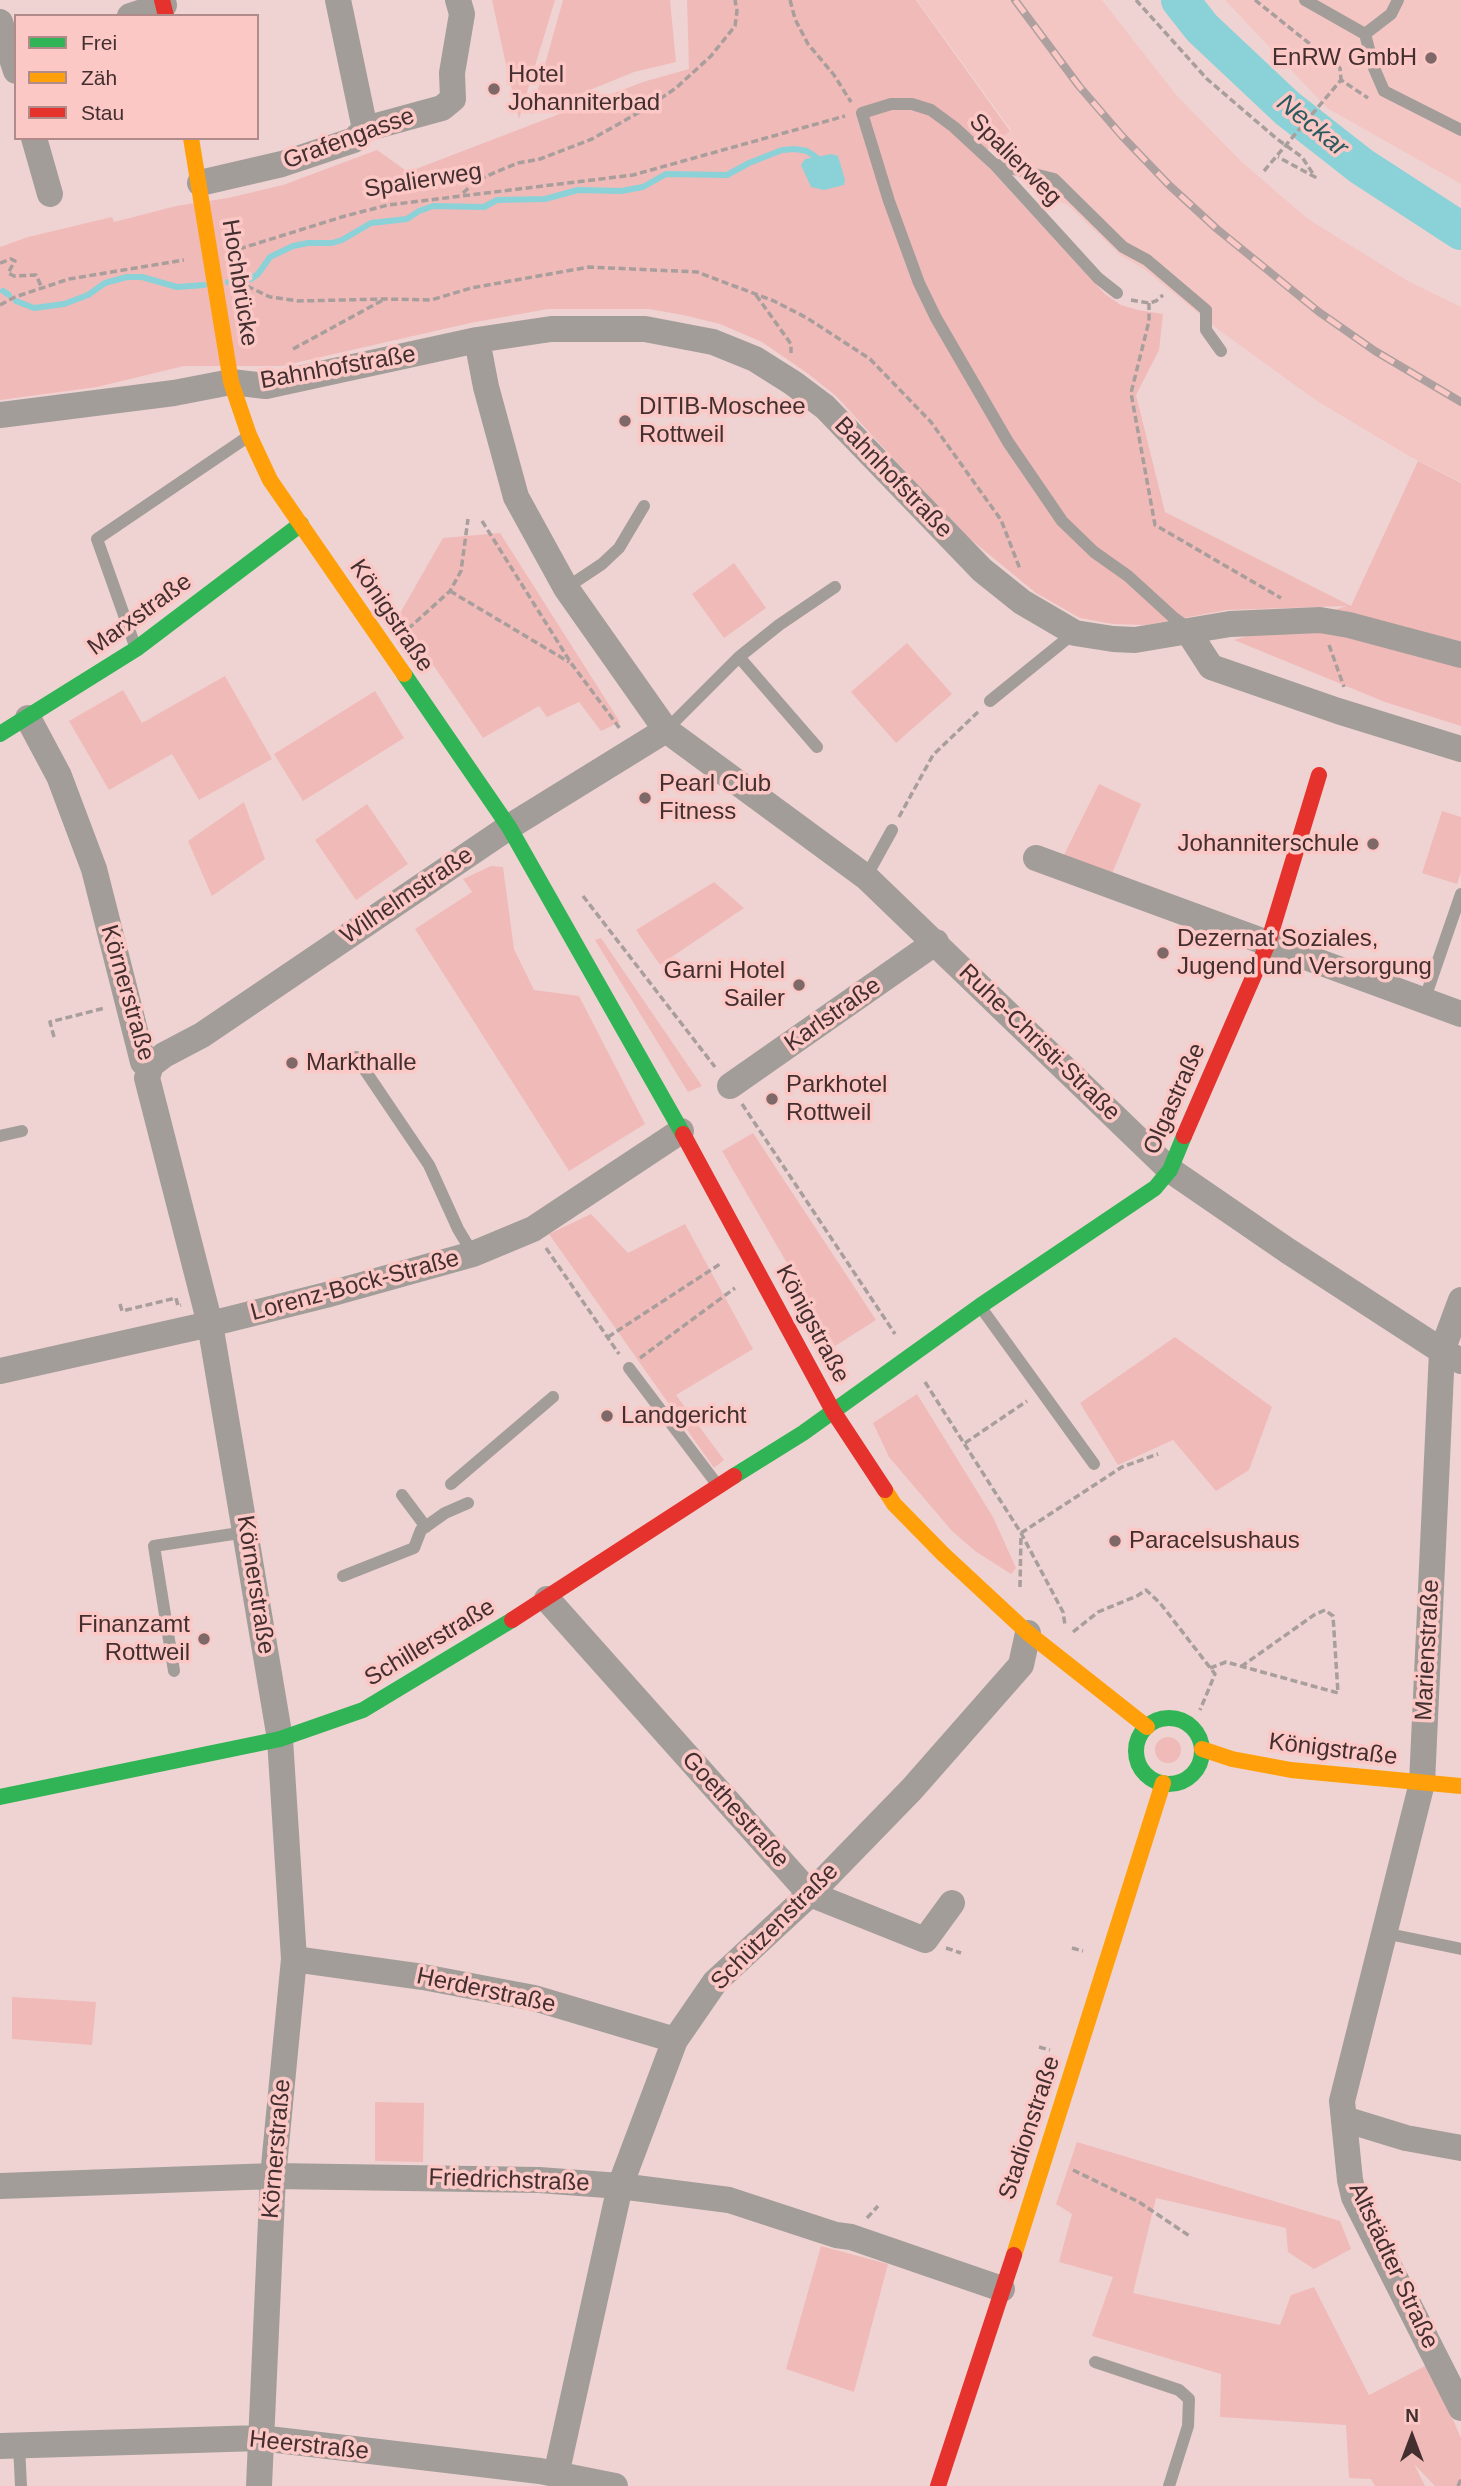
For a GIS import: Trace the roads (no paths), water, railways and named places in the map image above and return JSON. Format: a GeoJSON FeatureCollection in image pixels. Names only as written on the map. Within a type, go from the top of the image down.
{"type":"FeatureCollection","features":[{"type":"Feature","properties":{"kind":"street"},"geometry":{"type":"LineString","coordinates":[[338,0],[365,129]]}},
{"type":"Feature","properties":{"kind":"street"},"geometry":{"type":"LineString","coordinates":[[138,14],[164,7]]}},
{"type":"Feature","properties":{"kind":"street","name":"Grafengasse"},"geometry":{"type":"LineString","coordinates":[[201,186],[282,164],[354,140],[365,129],[442,108],[453,99],[452,73],[460,7]]}},
{"type":"Feature","properties":{"kind":"street"},"geometry":{"type":"LineString","coordinates":[[0,22],[10,57]]}},
{"type":"Feature","properties":{"kind":"street"},"geometry":{"type":"LineString","coordinates":[[35,140],[50,194]]}},
{"type":"Feature","properties":{"kind":"street","name":"Hochbrücke"},"geometry":{"type":"LineString","coordinates":[[191,140],[232,382]]}},
{"type":"Feature","properties":{"kind":"street","name":"Bahnhofstraße"},"geometry":{"type":"LineString","coordinates":[[0,415],[174,393],[232,382],[266,386],[477,340],[551,329],[645,329],[713,342],[755,359],[793,383],[825,407],[982,570],[1022,603],[1075,633],[1135,640],[1230,624],[1320,620],[1349,625],[1461,655]]}},
{"type":"Feature","properties":{"kind":"street","name":"Ruhe-Christi-Straße"},"geometry":{"type":"LineString","coordinates":[[477,340],[486,387],[516,497],[566,588],[666,730],[866,877],[1170,1170],[1288,1251],[1451,1356]]}},
{"type":"Feature","properties":{"kind":"street","name":"Königstraße"},"geometry":{"type":"LineString","coordinates":[[232,382],[249,435],[270,480],[509,827],[681,1131],[833,1411],[894,1504],[1028,1633],[1147,1727]]}},
{"type":"Feature","properties":{"kind":"street","name":"Marxstraße"},"geometry":{"type":"LineString","coordinates":[[0,734],[136,649],[300,524]]}},
{"type":"Feature","properties":{"kind":"street"},"geometry":{"type":"LineString","coordinates":[[1191,632],[1211,667],[1338,712],[1461,749]]}},
{"type":"Feature","properties":{"kind":"street","name":"Körnerstraße"},"geometry":{"type":"LineString","coordinates":[[28,718],[59,776],[94,869],[143,1062],[151,1065],[147,1078],[206,1312],[280,1739],[293,1959],[273,2176],[259,2486]]}},
{"type":"Feature","properties":{"kind":"street","name":"Wilhelmstraße"},"geometry":{"type":"LineString","coordinates":[[151,1065],[202,1035],[509,827],[666,730]]}},
{"type":"Feature","properties":{"kind":"street","name":"Olgastraße"},"geometry":{"type":"LineString","coordinates":[[833,1411],[980,1306],[1155,1188],[1170,1170],[1268,943],[1319,775]]}},
{"type":"Feature","properties":{"kind":"street"},"geometry":{"type":"LineString","coordinates":[[1036,858],[1461,1014]]}},
{"type":"Feature","properties":{"kind":"street","name":"Karlstraße"},"geometry":{"type":"LineString","coordinates":[[730,1086],[936,942]]}},
{"type":"Feature","properties":{"kind":"street","name":"Lorenz-Bock-Straße"},"geometry":{"type":"LineString","coordinates":[[0,1371],[96,1351],[206,1312],[326,1296],[473,1254],[533,1229],[681,1131]]}},
{"type":"Feature","properties":{"kind":"street","name":"Marienstraße"},"geometry":{"type":"LineString","coordinates":[[1344,2119],[1342,2101],[1422,1783],[1451,1356],[1461,1300]]}},
{"type":"Feature","properties":{"kind":"street","name":"Schillerstraße"},"geometry":{"type":"LineString","coordinates":[[0,1797],[280,1739],[363,1710],[547,1599],[833,1411]]}},
{"type":"Feature","properties":{"kind":"street","name":"Goethestraße"},"geometry":{"type":"LineString","coordinates":[[547,1599],[810,1894],[925,1940],[952,1903]]}},
{"type":"Feature","properties":{"kind":"street","name":"Schützenstraße"},"geometry":{"type":"LineString","coordinates":[[556,2475],[620,2186],[675,2040],[715,1982],[810,1894],[912,1789],[1021,1665],[1028,1633]]}},
{"type":"Feature","properties":{"kind":"street"},"geometry":{"type":"LineString","coordinates":[[1166,1718],[1186,1723],[1194,1730],[1202,1749],[1201,1758],[1191,1776],[1182,1781],[1163,1783],[1145,1773],[1139,1765],[1137,1744],[1147,1727],[1166,1718]]}},
{"type":"Feature","properties":{"kind":"street","name":"Königstraße"},"geometry":{"type":"LineString","coordinates":[[1202,1749],[1233,1759],[1291,1770],[1461,1786]]}},
{"type":"Feature","properties":{"kind":"street","name":"Stadionstraße"},"geometry":{"type":"LineString","coordinates":[[938,2486],[1046,2158],[1163,1783]]}},
{"type":"Feature","properties":{"kind":"street","name":"Herderstraße"},"geometry":{"type":"LineString","coordinates":[[293,1959],[423,1977],[534,1998],[675,2040]]}},
{"type":"Feature","properties":{"kind":"street"},"geometry":{"type":"LineString","coordinates":[[1344,2119],[1406,2138],[1461,2148]]}},
{"type":"Feature","properties":{"kind":"street","name":"Altstädter Straße"},"geometry":{"type":"LineString","coordinates":[[1344,2119],[1354,2197],[1461,2408]]}},
{"type":"Feature","properties":{"kind":"street","name":"Friedrichstraße"},"geometry":{"type":"LineString","coordinates":[[0,2186],[273,2176],[539,2180],[620,2186],[729,2200],[836,2235],[851,2237],[1002,2289]]}},
{"type":"Feature","properties":{"kind":"street","name":"Heerstraße"},"geometry":{"type":"LineString","coordinates":[[9,2446],[260,2438],[540,2471],[615,2486]]}},
{"type":"Feature","properties":{"kind":"lane"},"geometry":{"type":"LineString","coordinates":[[1305,0],[1365,34],[1374,68],[1384,90],[1461,130]]}},
{"type":"Feature","properties":{"kind":"lane"},"geometry":{"type":"LineString","coordinates":[[1365,34],[1391,14],[1398,0]]}},
{"type":"Feature","properties":{"kind":"lane","name":"Spalierweg"},"geometry":{"type":"LineString","coordinates":[[1116,293],[1098,278],[994,164],[931,110],[912,104],[858,109],[919,283],[936,318],[1008,442],[1062,521],[1094,552],[1128,576],[1191,632]]}},
{"type":"Feature","properties":{"kind":"lane"},"geometry":{"type":"LineString","coordinates":[[994,164],[1054,179],[1123,247],[1147,260],[1206,310],[1206,330],[1221,351]]}},
{"type":"Feature","properties":{"kind":"lane"},"geometry":{"type":"LineString","coordinates":[[136,649],[97,539],[249,435]]}},
{"type":"Feature","properties":{"kind":"lane"},"geometry":{"type":"LineString","coordinates":[[566,588],[601,564],[618,548],[645,506]]}},
{"type":"Feature","properties":{"kind":"lane"},"geometry":{"type":"LineString","coordinates":[[666,730],[739,657],[779,625],[835,587]]}},
{"type":"Feature","properties":{"kind":"lane"},"geometry":{"type":"LineString","coordinates":[[990,701],[1075,633]]}},
{"type":"Feature","properties":{"kind":"lane"},"geometry":{"type":"LineString","coordinates":[[739,657],[817,747]]}},
{"type":"Feature","properties":{"kind":"lane"},"geometry":{"type":"LineString","coordinates":[[866,877],[892,830]]}},
{"type":"Feature","properties":{"kind":"lane"},"geometry":{"type":"LineString","coordinates":[[1424,1001],[1461,894]]}},
{"type":"Feature","properties":{"kind":"lane"},"geometry":{"type":"LineString","coordinates":[[356,1058],[429,1165],[458,1229],[473,1254]]}},
{"type":"Feature","properties":{"kind":"lane"},"geometry":{"type":"LineString","coordinates":[[0,1136],[22,1131]]}},
{"type":"Feature","properties":{"kind":"lane"},"geometry":{"type":"LineString","coordinates":[[980,1306],[1094,1464]]}},
{"type":"Feature","properties":{"kind":"lane"},"geometry":{"type":"LineString","coordinates":[[629,1368],[718,1486]]}},
{"type":"Feature","properties":{"kind":"lane"},"geometry":{"type":"LineString","coordinates":[[451,1483],[553,1396]]}},
{"type":"Feature","properties":{"kind":"lane"},"geometry":{"type":"LineString","coordinates":[[402,1495],[426,1527]]}},
{"type":"Feature","properties":{"kind":"lane"},"geometry":{"type":"LineString","coordinates":[[343,1576],[414,1548],[421,1530],[446,1513],[468,1503]]}},
{"type":"Feature","properties":{"kind":"lane"},"geometry":{"type":"LineString","coordinates":[[174,1671],[154,1546],[246,1532]]}},
{"type":"Feature","properties":{"kind":"lane"},"geometry":{"type":"LineString","coordinates":[[1383,1933],[1461,1949]]}},
{"type":"Feature","properties":{"kind":"lane"},"geometry":{"type":"LineString","coordinates":[[1095,2362],[1179,2390],[1189,2399],[1188,2426],[1170,2486]]}},
{"type":"Feature","properties":{"kind":"lane"},"geometry":{"type":"LineString","coordinates":[[9,2446],[21,2486]]}},
{"type":"Feature","properties":{"kind":"water"},"geometry":{"type":"Polygon","coordinates":[[[832,154],[838,156],[844,185],[824,190],[811,187],[801,165],[805,159],[832,154]]]}},
{"type":"Feature","properties":{"kind":"waterway","name":"Neckar"},"geometry":{"type":"LineString","coordinates":[[1180,0],[1202,28],[1287,108],[1361,166],[1461,231]]}},
{"type":"Feature","properties":{"kind":"waterway"},"geometry":{"type":"LineString","coordinates":[[228,282],[251,279],[270,257],[293,246],[332,243],[371,223],[407,219],[433,206],[484,207],[497,200],[545,199],[578,190],[621,191],[643,187],[666,174],[727,175],[782,150],[807,151],[816,157]]}},
{"type":"Feature","properties":{"kind":"waterway"},"geometry":{"type":"LineString","coordinates":[[16,301],[34,308],[64,304],[88,295],[105,283],[127,277],[142,277],[177,287],[204,285]]}},
{"type":"Feature","properties":{"kind":"waterway"},"geometry":{"type":"LineString","coordinates":[[3,291],[9,295]]}},
{"type":"Feature","properties":{"kind":"railway"},"geometry":{"type":"LineString","coordinates":[[1015,0],[1079,86],[1122,136],[1169,185],[1217,229],[1319,312],[1375,351],[1461,402]]}},
{"type":"Feature","properties":{"kind":"place","name":"EnRW GmbH"},"geometry":{"type":"Point","coordinates":[1431,58]}},
{"type":"Feature","properties":{"kind":"place","name":"Hotel Johanniterbad"},"geometry":{"type":"Point","coordinates":[494,89]}},
{"type":"Feature","properties":{"kind":"place","name":"DITIB-Moschee Rottweil"},"geometry":{"type":"Point","coordinates":[625,421]}},
{"type":"Feature","properties":{"kind":"place","name":"Pearl Club Fitness"},"geometry":{"type":"Point","coordinates":[645,798]}},
{"type":"Feature","properties":{"kind":"place","name":"Johanniterschule"},"geometry":{"type":"Point","coordinates":[1373,844]}},
{"type":"Feature","properties":{"kind":"place","name":"Dezernat Soziales, Jugend und Versorgung"},"geometry":{"type":"Point","coordinates":[1163,953]}},
{"type":"Feature","properties":{"kind":"place","name":"Garni Hotel Sailer"},"geometry":{"type":"Point","coordinates":[799,985]}},
{"type":"Feature","properties":{"kind":"place","name":"Markthalle"},"geometry":{"type":"Point","coordinates":[292,1063]}},
{"type":"Feature","properties":{"kind":"place","name":"Parkhotel Rottweil"},"geometry":{"type":"Point","coordinates":[772,1099]}},
{"type":"Feature","properties":{"kind":"place","name":"Landgericht"},"geometry":{"type":"Point","coordinates":[607,1416]}},
{"type":"Feature","properties":{"kind":"place","name":"Paracelsushaus"},"geometry":{"type":"Point","coordinates":[1115,1541]}},
{"type":"Feature","properties":{"kind":"place","name":"Finanzamt Rottweil"},"geometry":{"type":"Point","coordinates":[204,1639]}}]}
